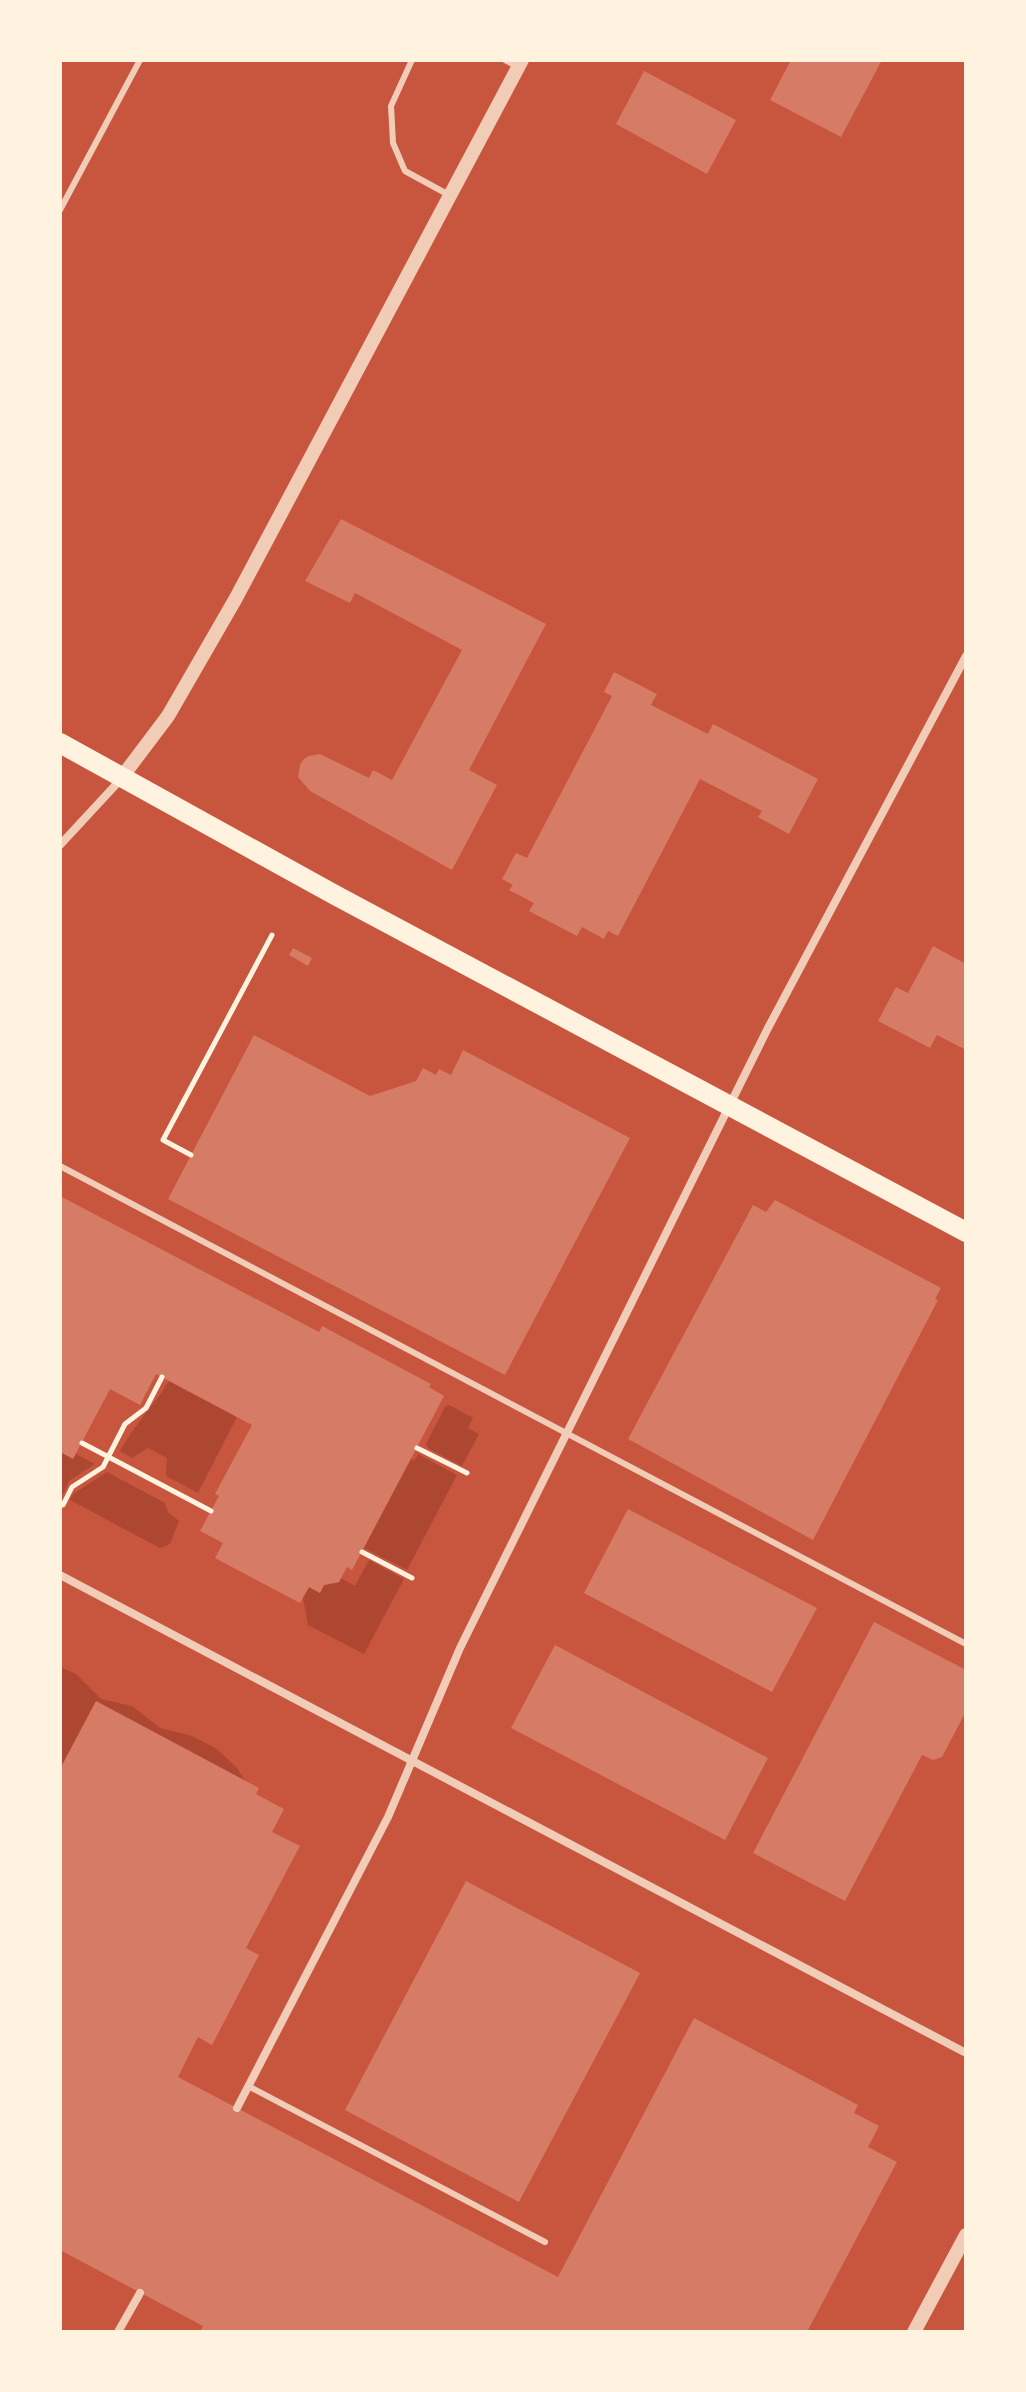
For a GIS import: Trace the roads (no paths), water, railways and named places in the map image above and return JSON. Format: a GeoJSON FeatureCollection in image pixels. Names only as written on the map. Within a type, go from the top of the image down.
{"type":"FeatureCollection","features":[{"type":"Feature","properties":{"kind":"main road"},"geometry":{"type":"LineString","coordinates":[[60,743],[335,895],[966,1232]]}},
{"type":"Feature","properties":{"kind":"street"},"geometry":{"type":"LineString","coordinates":[[60,845],[122,777],[168,716],[236,598],[451,196],[515,62]]}},
{"type":"Feature","properties":{"kind":"street"},"geometry":{"type":"LineString","coordinates":[[237,2108],[388,1817],[460,1648],[768,1028],[966,656]]}},
{"type":"Feature","properties":{"kind":"street"},"geometry":{"type":"LineString","coordinates":[[60,1575],[966,2053]]}},
{"type":"Feature","properties":{"kind":"street"},"geometry":{"type":"LineString","coordinates":[[914,2332],[966,2235]]}},
{"type":"Feature","properties":{"kind":"street"},"geometry":{"type":"LineString","coordinates":[[118,2332],[140,2293]]}},
{"type":"Feature","properties":{"kind":"lane"},"geometry":{"type":"LineString","coordinates":[[60,210],[140,60]]}},
{"type":"Feature","properties":{"kind":"lane"},"geometry":{"type":"LineString","coordinates":[[412,60],[391,106],[393,143],[405,171],[451,196]]}},
{"type":"Feature","properties":{"kind":"lane"},"geometry":{"type":"LineString","coordinates":[[60,1166],[966,1644]]}},
{"type":"Feature","properties":{"kind":"lane"},"geometry":{"type":"LineString","coordinates":[[248,2086],[545,2242]]}}]}
